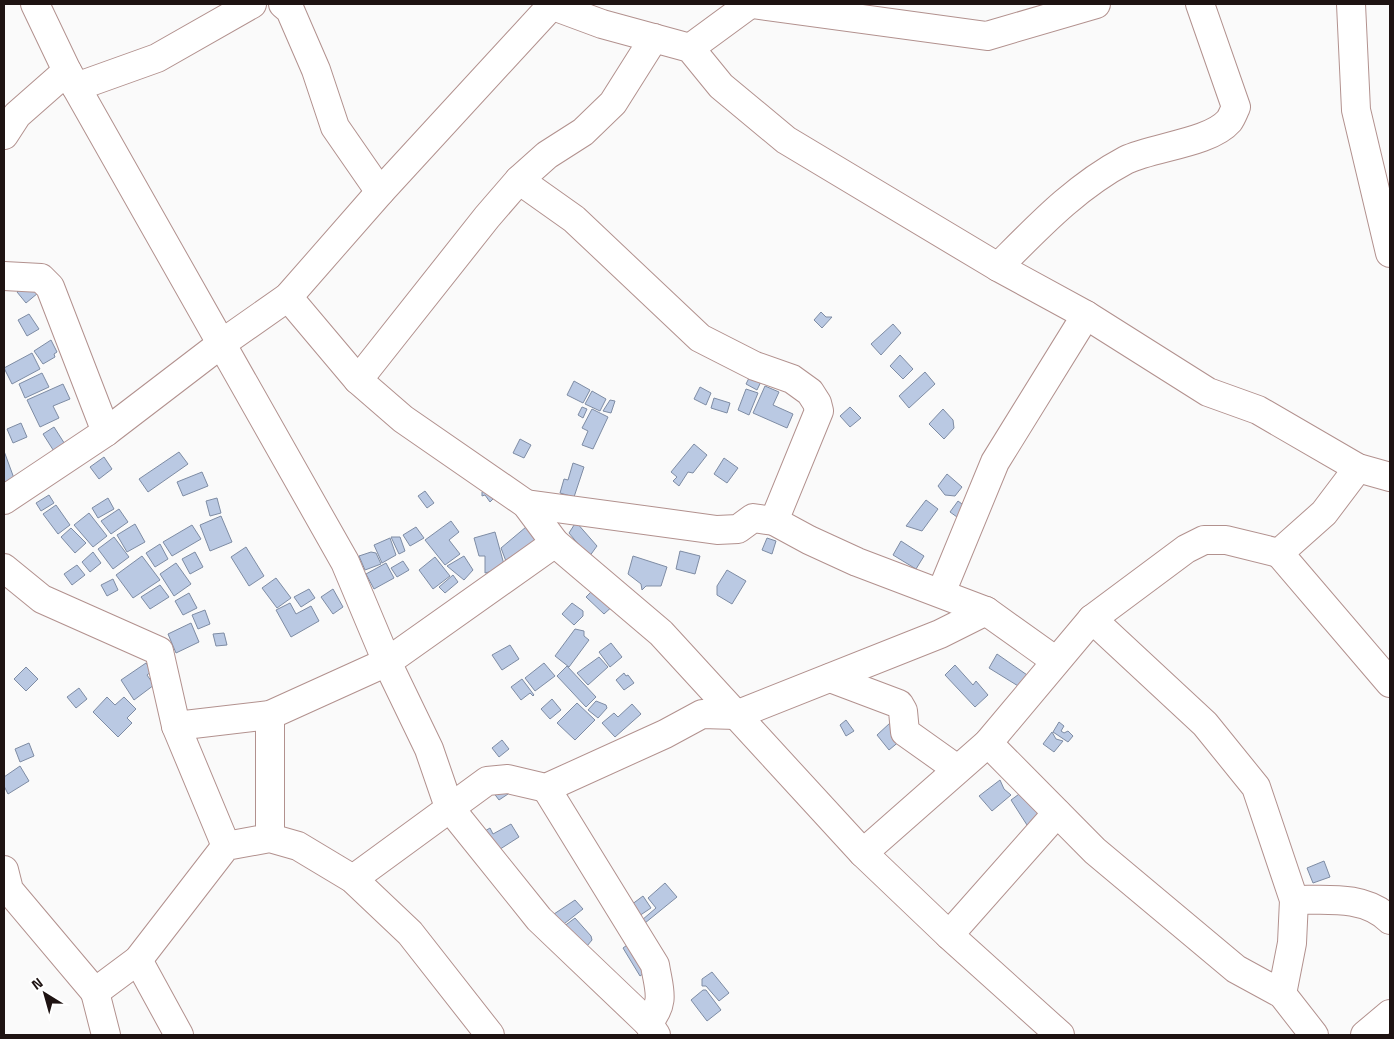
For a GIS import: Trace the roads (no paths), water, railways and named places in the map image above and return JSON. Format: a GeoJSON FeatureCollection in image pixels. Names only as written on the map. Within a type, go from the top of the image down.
{"type":"FeatureCollection","features":[{"type":"Feature","properties":{"kind":"street"},"geometry":{"type":"LineString","coordinates":[[35,4],[71,79],[345,562],[428,749],[449,806],[540,919],[652,1029],[661,997],[655,965],[546,788]]}},
{"type":"Feature","properties":{"kind":"street"},"geometry":{"type":"LineString","coordinates":[[4,135],[17,115],[71,79],[157,58],[252,4]]}},
{"type":"Feature","properties":{"kind":"street"},"geometry":{"type":"LineString","coordinates":[[283,4],[290,10],[316,70],[335,127],[380,192]]}},
{"type":"Feature","properties":{"kind":"street"},"geometry":{"type":"LineString","coordinates":[[690,48],[751,4],[987,36],[1096,4]]}},
{"type":"Feature","properties":{"kind":"street"},"geometry":{"type":"LineString","coordinates":[[998,268],[1057,208],[1089,182],[1128,159],[1207,135],[1229,121],[1236,107],[1200,4]]}},
{"type":"Feature","properties":{"kind":"street"},"geometry":{"type":"LineString","coordinates":[[1351,4],[1356,110],[1390,253]]}},
{"type":"Feature","properties":{"kind":"street"},"geometry":{"type":"LineString","coordinates":[[4,500],[106,432],[221,344],[288,297],[380,192],[550,5],[602,24],[690,48],[721,86],[786,140],[998,268],[1086,314],[1208,392],[1258,410],[1358,468],[1390,478]]}},
{"type":"Feature","properties":{"kind":"street"},"geometry":{"type":"LineString","coordinates":[[358,380],[487,217],[519,180],[547,155],[583,132],[613,103],[654,38]]}},
{"type":"Feature","properties":{"kind":"street"},"geometry":{"type":"LineString","coordinates":[[519,180],[574,220],[700,338],[755,366],[792,380],[810,392],[817,403],[819,411],[774,521]]}},
{"type":"Feature","properties":{"kind":"street"},"geometry":{"type":"LineString","coordinates":[[4,276],[41,278],[50,286],[106,432]]}},
{"type":"Feature","properties":{"kind":"street"},"geometry":{"type":"LineString","coordinates":[[288,297],[358,380],[403,419],[526,504],[555,543],[661,633],[864,853],[949,935],[1060,1035]]}},
{"type":"Feature","properties":{"kind":"street"},"geometry":{"type":"LineString","coordinates":[[940,593],[995,462],[1086,314]]}},
{"type":"Feature","properties":{"kind":"street"},"geometry":{"type":"LineString","coordinates":[[1279,553],[1324,513],[1358,468]]}},
{"type":"Feature","properties":{"kind":"street"},"geometry":{"type":"LineString","coordinates":[[526,504],[717,530],[738,530],[753,518],[774,521],[809,540],[857,562],[986,610],[1056,661]]}},
{"type":"Feature","properties":{"kind":"street"},"geometry":{"type":"LineString","coordinates":[[864,853],[957,768],[988,743],[1092,619],[1186,549],[1204,540],[1226,540],[1279,553],[1390,683]]}},
{"type":"Feature","properties":{"kind":"street"},"geometry":{"type":"LineString","coordinates":[[176,726],[270,715],[388,662],[555,543]]}},
{"type":"Feature","properties":{"kind":"street"},"geometry":{"type":"LineString","coordinates":[[4,568],[42,599],[159,651],[176,726],[226,846]]}},
{"type":"Feature","properties":{"kind":"street"},"geometry":{"type":"LineString","coordinates":[[353,879],[449,806],[487,781],[508,779],[546,788],[665,734],[702,714],[736,714],[940,634],[986,610]]}},
{"type":"Feature","properties":{"kind":"street"},"geometry":{"type":"LineString","coordinates":[[1092,619],[1205,724],[1256,786],[1294,900],[1292,942],[1282,994]]}},
{"type":"Feature","properties":{"kind":"street"},"geometry":{"type":"LineString","coordinates":[[830,678],[899,704],[903,710],[905,732],[957,768]]}},
{"type":"Feature","properties":{"kind":"street"},"geometry":{"type":"LineString","coordinates":[[270,715],[270,838]]}},
{"type":"Feature","properties":{"kind":"street"},"geometry":{"type":"LineString","coordinates":[[988,743],[1095,851],[1236,969],[1282,994],[1314,1035]]}},
{"type":"Feature","properties":{"kind":"street"},"geometry":{"type":"LineString","coordinates":[[949,935],[1057,813]]}},
{"type":"Feature","properties":{"kind":"street"},"geometry":{"type":"LineString","coordinates":[[95,992],[138,960],[226,846],[270,838],[298,846],[353,879],[410,933],[490,1035]]}},
{"type":"Feature","properties":{"kind":"street"},"geometry":{"type":"LineString","coordinates":[[6,883],[95,992],[106,1035]]}},
{"type":"Feature","properties":{"kind":"street"},"geometry":{"type":"LineString","coordinates":[[1294,900],[1344,900],[1363,904],[1383,913],[1390,920]]}},
{"type":"Feature","properties":{"kind":"street"},"geometry":{"type":"LineString","coordinates":[[138,960],[179,1035]]}},
{"type":"Feature","properties":{"kind":"street"},"geometry":{"type":"LineString","coordinates":[[1365,1035],[1390,1014]]}}]}
